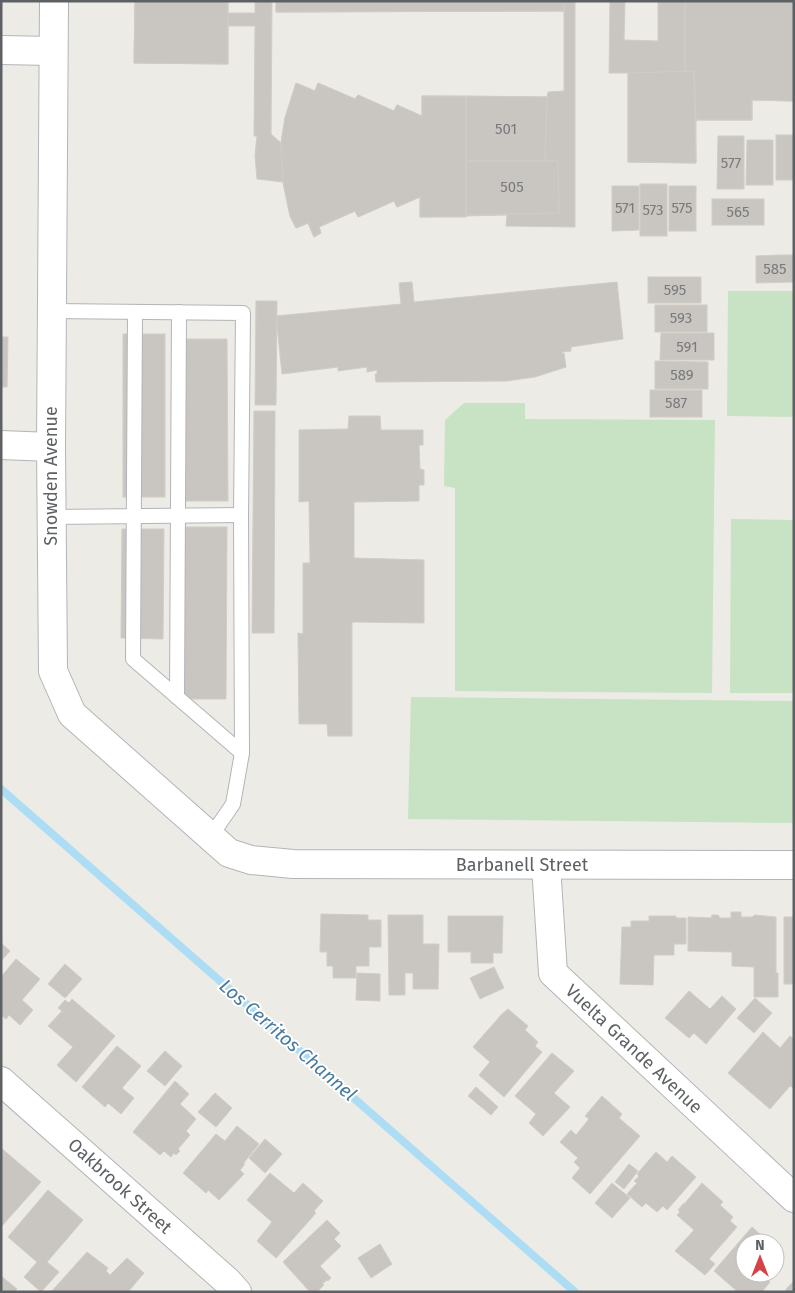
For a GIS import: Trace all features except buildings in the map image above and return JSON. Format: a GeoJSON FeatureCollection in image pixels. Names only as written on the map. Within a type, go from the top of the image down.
{"type":"FeatureCollection","features":[{"type":"Feature","properties":{"kind":"street","name":"Snowden Avenue"},"geometry":{"type":"LineString","coordinates":[[54,1],[51,446],[53,671],[72,714],[229,853],[251,860]]}},
{"type":"Feature","properties":{"kind":"street"},"geometry":{"type":"LineString","coordinates":[[1,50],[53,51]]}},
{"type":"Feature","properties":{"kind":"street"},"geometry":{"type":"LineString","coordinates":[[1,445],[51,446]]}},
{"type":"Feature","properties":{"kind":"street","name":"Barbanell Street"},"geometry":{"type":"LineString","coordinates":[[251,860],[293,864],[794,865]]}},
{"type":"Feature","properties":{"kind":"street","name":"Vuelta Grande Avenue"},"geometry":{"type":"LineString","coordinates":[[546,865],[553,973],[794,1198]]}},
{"type":"Feature","properties":{"kind":"street","name":"Oakbrook Street"},"geometry":{"type":"LineString","coordinates":[[1,1082],[227,1281],[237,1292]]}},
{"type":"Feature","properties":{"kind":"lane"},"geometry":{"type":"LineString","coordinates":[[52,311],[243,313],[240,515],[242,752],[233,804],[211,836]]}},
{"type":"Feature","properties":{"kind":"lane"},"geometry":{"type":"LineString","coordinates":[[135,312],[133,659],[242,752]]}},
{"type":"Feature","properties":{"kind":"lane"},"geometry":{"type":"LineString","coordinates":[[177,697],[179,312]]}},
{"type":"Feature","properties":{"kind":"lane"},"geometry":{"type":"LineString","coordinates":[[51,517],[240,515]]}},
{"type":"Feature","properties":{"kind":"green space"},"geometry":{"type":"Polygon","coordinates":[[[728,291],[794,291],[794,417],[727,416],[728,291]]]}},
{"type":"Feature","properties":{"kind":"green space"},"geometry":{"type":"Polygon","coordinates":[[[464,403],[525,403],[525,419],[715,420],[712,693],[455,691],[455,488],[444,486],[445,420],[464,403]]]}},
{"type":"Feature","properties":{"kind":"green space"},"geometry":{"type":"Polygon","coordinates":[[[731,519],[794,520],[794,693],[730,693],[731,519]]]}},
{"type":"Feature","properties":{"kind":"green space"},"geometry":{"type":"Polygon","coordinates":[[[411,697],[794,701],[794,823],[408,819],[411,697]]]}},
{"type":"Feature","properties":{"kind":"waterway","name":"Los Cerritos Channel"},"geometry":{"type":"LineString","coordinates":[[1,789],[575,1292]]}}]}
